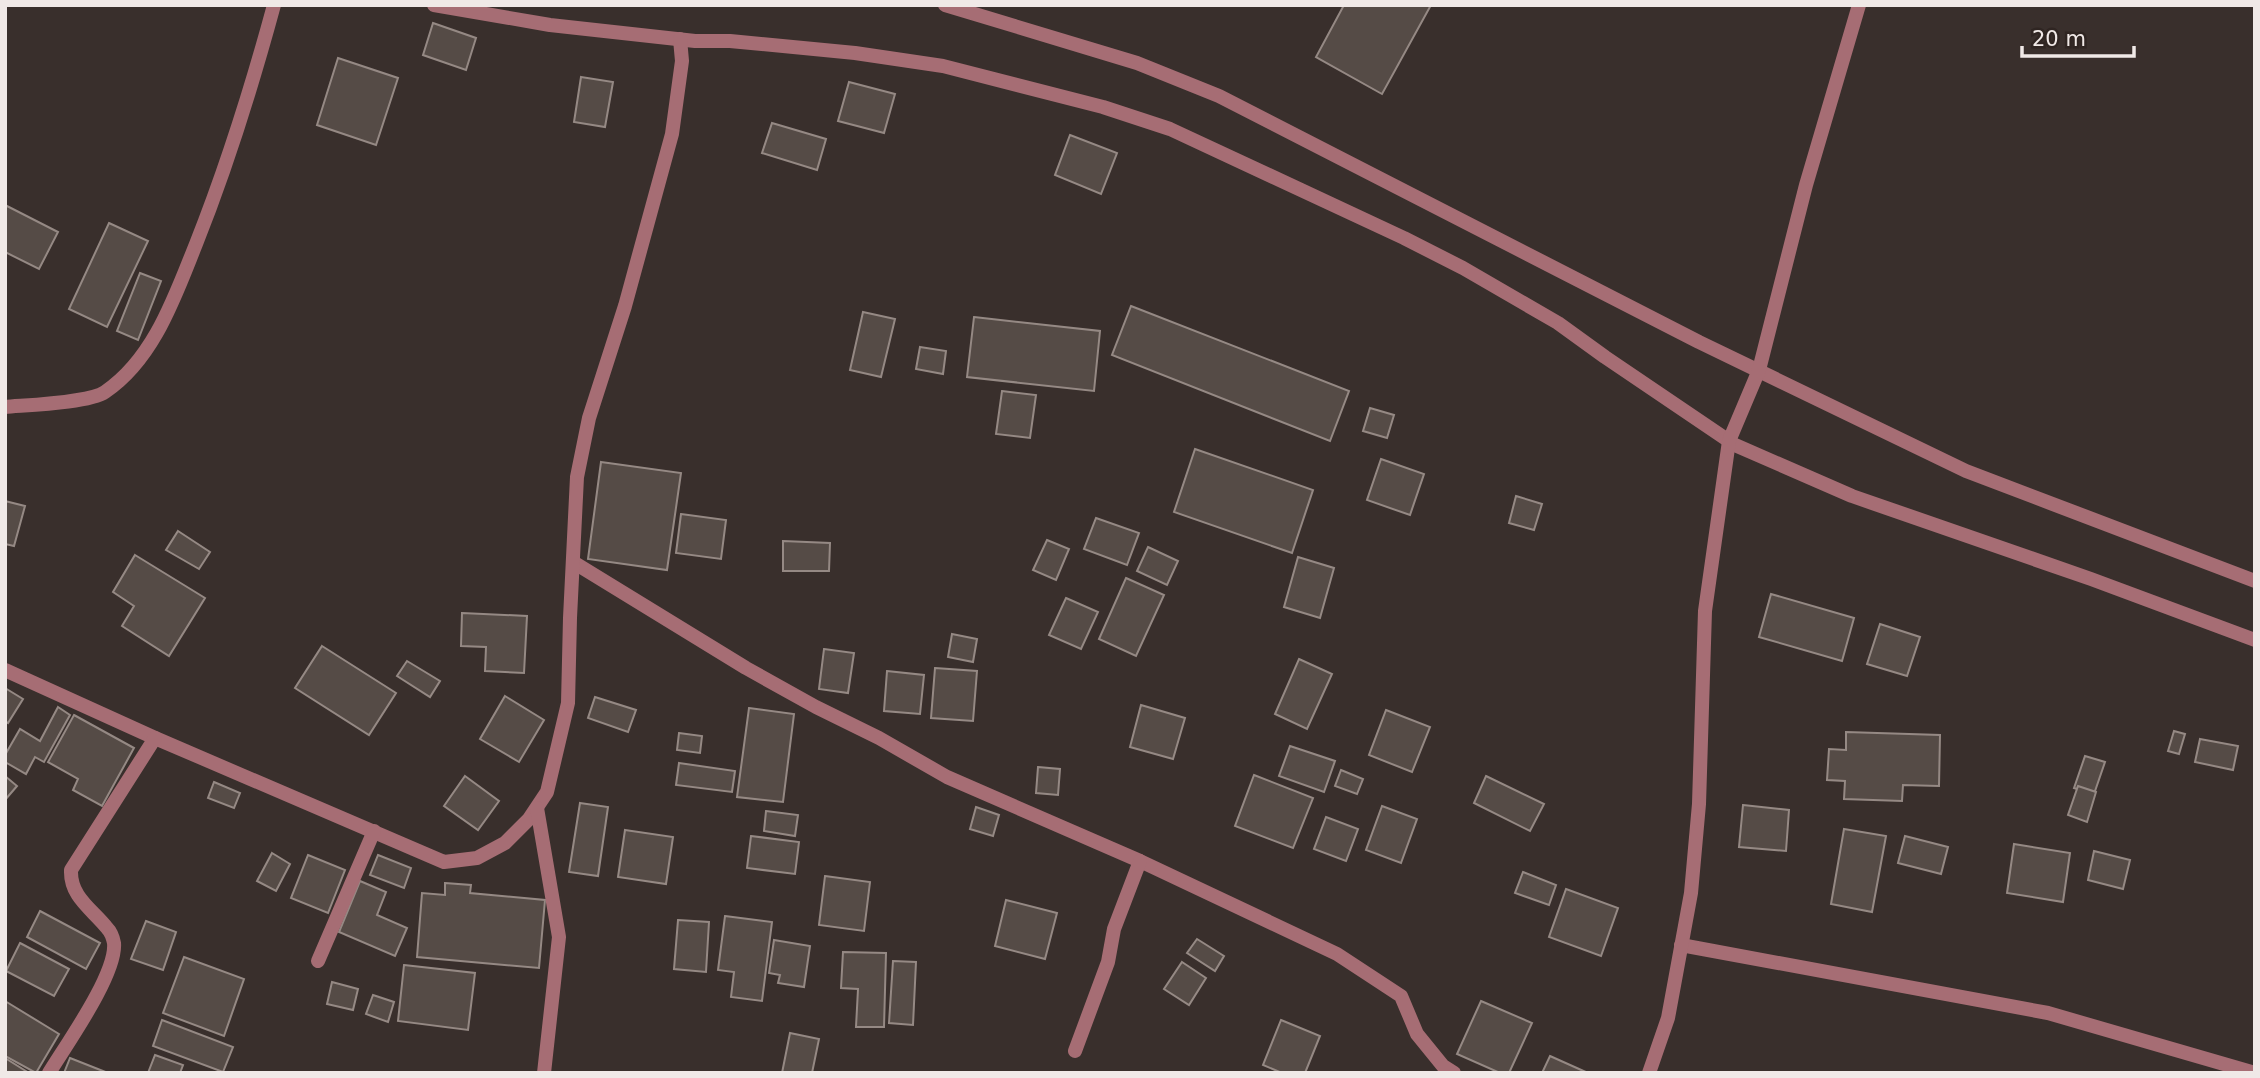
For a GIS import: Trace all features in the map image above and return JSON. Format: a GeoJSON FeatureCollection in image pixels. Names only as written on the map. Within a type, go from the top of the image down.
{"type":"FeatureCollection","features":[{"type":"Feature","properties":{"kind":"street"},"geometry":{"type":"LineString","coordinates":[[5,407],[103,394],[127,373],[150,344],[186,268],[217,190],[251,89],[274,5]]}},
{"type":"Feature","properties":{"kind":"street"},"geometry":{"type":"LineString","coordinates":[[434,5],[550,25],[855,53],[943,66],[1103,107],[1170,129],[1463,268],[1558,323],[1729,441],[1852,496],[2091,579],[2255,640]]}},
{"type":"Feature","properties":{"kind":"street"},"geometry":{"type":"LineString","coordinates":[[944,5],[1137,63],[1219,96],[1699,342],[1966,471],[2255,581]]}},
{"type":"Feature","properties":{"kind":"street"},"geometry":{"type":"LineString","coordinates":[[1649,1073],[1668,1018],[1691,894],[1699,804],[1705,611],[1729,441],[1759,370],[1806,185],[1859,5]]}},
{"type":"Feature","properties":{"kind":"street"},"geometry":{"type":"LineString","coordinates":[[5,670],[155,738],[444,862],[477,858],[505,843],[529,819],[547,792],[568,704],[578,477],[589,418],[632,280],[672,134],[682,61],[680,39]]}},
{"type":"Feature","properties":{"kind":"street"},"geometry":{"type":"LineString","coordinates":[[573,562],[746,668],[947,777],[1140,861],[1337,954],[1401,996],[1417,1034],[1443,1066],[1454,1073]]}},
{"type":"Feature","properties":{"kind":"street"},"geometry":{"type":"LineString","coordinates":[[49,1073],[94,998],[111,961],[114,941],[107,928],[76,894],[71,883],[71,870],[155,738]]}},
{"type":"Feature","properties":{"kind":"street"},"geometry":{"type":"LineString","coordinates":[[537,808],[559,937],[544,1073]]}},
{"type":"Feature","properties":{"kind":"street"},"geometry":{"type":"LineString","coordinates":[[318,961],[374,831]]}},
{"type":"Feature","properties":{"kind":"street"},"geometry":{"type":"LineString","coordinates":[[1075,1051],[1108,962],[1114,929],[1140,861]]}},
{"type":"Feature","properties":{"kind":"street"},"geometry":{"type":"LineString","coordinates":[[1681,945],[2048,1013],[2255,1073]]}},
{"type":"Feature","properties":{"kind":"building"},"geometry":{"type":"Polygon","coordinates":[[[1344,5],[1431,5],[1382,94],[1316,57],[1344,5]]]}},
{"type":"Feature","properties":{"kind":"building"},"geometry":{"type":"Polygon","coordinates":[[[433,23],[476,38],[466,70],[423,55],[433,23]]]}},
{"type":"Feature","properties":{"kind":"building"},"geometry":{"type":"Polygon","coordinates":[[[338,58],[398,78],[376,145],[317,125],[338,58]]]}},
{"type":"Feature","properties":{"kind":"building"},"geometry":{"type":"Polygon","coordinates":[[[581,77],[613,82],[605,127],[574,122],[581,77]]]}},
{"type":"Feature","properties":{"kind":"building"},"geometry":{"type":"Polygon","coordinates":[[[849,82],[895,94],[884,133],[838,121],[849,82]]]}},
{"type":"Feature","properties":{"kind":"building"},"geometry":{"type":"Polygon","coordinates":[[[772,123],[826,139],[817,170],[762,153],[772,123]]]}},
{"type":"Feature","properties":{"kind":"building"},"geometry":{"type":"Polygon","coordinates":[[[1070,135],[1117,153],[1101,194],[1055,175],[1070,135]]]}},
{"type":"Feature","properties":{"kind":"building"},"geometry":{"type":"Polygon","coordinates":[[[5,205],[58,232],[39,269],[5,252],[5,205]]]}},
{"type":"Feature","properties":{"kind":"building"},"geometry":{"type":"Polygon","coordinates":[[[109,223],[148,241],[107,327],[69,309],[109,223]]]}},
{"type":"Feature","properties":{"kind":"building"},"geometry":{"type":"Polygon","coordinates":[[[140,273],[161,281],[138,340],[117,331],[140,273]]]}},
{"type":"Feature","properties":{"kind":"building"},"geometry":{"type":"Polygon","coordinates":[[[1131,306],[1349,391],[1330,441],[1112,355],[1131,306]]]}},
{"type":"Feature","properties":{"kind":"building"},"geometry":{"type":"Polygon","coordinates":[[[863,312],[895,319],[881,377],[850,370],[863,312]]]}},
{"type":"Feature","properties":{"kind":"building"},"geometry":{"type":"Polygon","coordinates":[[[974,317],[1100,331],[1094,391],[967,377],[974,317]]]}},
{"type":"Feature","properties":{"kind":"building"},"geometry":{"type":"Polygon","coordinates":[[[920,347],[946,351],[943,374],[916,369],[920,347]]]}},
{"type":"Feature","properties":{"kind":"building"},"geometry":{"type":"Polygon","coordinates":[[[1002,391],[1036,395],[1030,438],[996,434],[1002,391]]]}},
{"type":"Feature","properties":{"kind":"building"},"geometry":{"type":"Polygon","coordinates":[[[1370,408],[1394,415],[1387,438],[1363,431],[1370,408]]]}},
{"type":"Feature","properties":{"kind":"building"},"geometry":{"type":"Polygon","coordinates":[[[1195,449],[1313,490],[1292,553],[1174,512],[1195,449]]]}},
{"type":"Feature","properties":{"kind":"building"},"geometry":{"type":"Polygon","coordinates":[[[1381,459],[1424,474],[1410,515],[1367,500],[1381,459]]]}},
{"type":"Feature","properties":{"kind":"building"},"geometry":{"type":"Polygon","coordinates":[[[601,462],[681,473],[667,570],[588,559],[601,462]]]}},
{"type":"Feature","properties":{"kind":"building"},"geometry":{"type":"Polygon","coordinates":[[[1516,496],[1542,504],[1534,530],[1509,523],[1516,496]]]}},
{"type":"Feature","properties":{"kind":"building"},"geometry":{"type":"Polygon","coordinates":[[[5,501],[25,506],[14,546],[5,544],[5,501]]]}},
{"type":"Feature","properties":{"kind":"building"},"geometry":{"type":"Polygon","coordinates":[[[681,514],[726,520],[721,559],[676,553],[681,514]]]}},
{"type":"Feature","properties":{"kind":"building"},"geometry":{"type":"Polygon","coordinates":[[[1096,518],[1139,533],[1127,565],[1084,549],[1096,518]]]}},
{"type":"Feature","properties":{"kind":"building"},"geometry":{"type":"Polygon","coordinates":[[[178,531],[210,552],[199,569],[166,550],[178,531]]]}},
{"type":"Feature","properties":{"kind":"building"},"geometry":{"type":"Polygon","coordinates":[[[1047,540],[1069,549],[1056,580],[1033,570],[1047,540]]]}},
{"type":"Feature","properties":{"kind":"building"},"geometry":{"type":"Polygon","coordinates":[[[783,541],[830,543],[829,571],[783,571],[783,541]]]}},
{"type":"Feature","properties":{"kind":"building"},"geometry":{"type":"Polygon","coordinates":[[[1148,547],[1178,561],[1167,585],[1137,571],[1148,547]]]}},
{"type":"Feature","properties":{"kind":"building"},"geometry":{"type":"Polygon","coordinates":[[[135,555],[205,598],[169,656],[122,626],[134,606],[113,592],[135,555]]]}},
{"type":"Feature","properties":{"kind":"building"},"geometry":{"type":"Polygon","coordinates":[[[1298,557],[1334,568],[1320,618],[1284,607],[1298,557]]]}},
{"type":"Feature","properties":{"kind":"building"},"geometry":{"type":"Polygon","coordinates":[[[1126,578],[1164,595],[1136,656],[1099,639],[1126,578]]]}},
{"type":"Feature","properties":{"kind":"building"},"geometry":{"type":"Polygon","coordinates":[[[1771,594],[1854,618],[1842,661],[1759,637],[1771,594]]]}},
{"type":"Feature","properties":{"kind":"building"},"geometry":{"type":"Polygon","coordinates":[[[1066,598],[1098,612],[1081,649],[1049,635],[1066,598]]]}},
{"type":"Feature","properties":{"kind":"building"},"geometry":{"type":"Polygon","coordinates":[[[462,613],[527,616],[524,673],[485,671],[486,647],[461,646],[462,613]]]}},
{"type":"Feature","properties":{"kind":"building"},"geometry":{"type":"Polygon","coordinates":[[[1880,624],[1920,637],[1907,676],[1867,664],[1880,624]]]}},
{"type":"Feature","properties":{"kind":"building"},"geometry":{"type":"Polygon","coordinates":[[[952,634],[977,639],[973,662],[948,657],[952,634]]]}},
{"type":"Feature","properties":{"kind":"building"},"geometry":{"type":"Polygon","coordinates":[[[322,646],[396,693],[369,735],[295,688],[322,646]]]}},
{"type":"Feature","properties":{"kind":"building"},"geometry":{"type":"Polygon","coordinates":[[[824,649],[854,653],[848,693],[819,689],[824,649]]]}},
{"type":"Feature","properties":{"kind":"building"},"geometry":{"type":"Polygon","coordinates":[[[1299,659],[1332,674],[1307,729],[1275,714],[1299,659]]]}},
{"type":"Feature","properties":{"kind":"building"},"geometry":{"type":"Polygon","coordinates":[[[407,661],[440,681],[430,697],[397,676],[407,661]]]}},
{"type":"Feature","properties":{"kind":"building"},"geometry":{"type":"Polygon","coordinates":[[[935,668],[977,671],[973,721],[931,718],[935,668]]]}},
{"type":"Feature","properties":{"kind":"building"},"geometry":{"type":"Polygon","coordinates":[[[887,671],[924,675],[920,714],[884,711],[887,671]]]}},
{"type":"Feature","properties":{"kind":"building"},"geometry":{"type":"Polygon","coordinates":[[[5,688],[23,699],[8,723],[5,721],[5,688]]]}},
{"type":"Feature","properties":{"kind":"building"},"geometry":{"type":"Polygon","coordinates":[[[505,696],[544,720],[519,762],[480,739],[505,696]]]}},
{"type":"Feature","properties":{"kind":"building"},"geometry":{"type":"Polygon","coordinates":[[[595,697],[636,710],[628,732],[588,718],[595,697]]]}},
{"type":"Feature","properties":{"kind":"building"},"geometry":{"type":"Polygon","coordinates":[[[1141,705],[1185,718],[1173,759],[1130,747],[1141,705]]]}},
{"type":"Feature","properties":{"kind":"building"},"geometry":{"type":"Polygon","coordinates":[[[58,707],[70,715],[44,762],[35,757],[26,774],[5,762],[5,755],[20,729],[40,741],[58,707]]]}},
{"type":"Feature","properties":{"kind":"building"},"geometry":{"type":"Polygon","coordinates":[[[749,708],[794,714],[783,802],[737,797],[749,708]]]}},
{"type":"Feature","properties":{"kind":"building"},"geometry":{"type":"Polygon","coordinates":[[[1386,710],[1430,727],[1412,772],[1369,755],[1386,710]]]}},
{"type":"Feature","properties":{"kind":"building"},"geometry":{"type":"Polygon","coordinates":[[[74,715],[134,748],[102,806],[73,790],[78,779],[48,762],[74,715]]]}},
{"type":"Feature","properties":{"kind":"building"},"geometry":{"type":"Polygon","coordinates":[[[2174,731],[2185,734],[2179,754],[2168,751],[2174,731]]]}},
{"type":"Feature","properties":{"kind":"building"},"geometry":{"type":"Polygon","coordinates":[[[1846,732],[1940,735],[1939,786],[1903,785],[1902,801],[1844,799],[1845,781],[1827,780],[1829,749],[1846,750],[1846,732]]]}},
{"type":"Feature","properties":{"kind":"building"},"geometry":{"type":"Polygon","coordinates":[[[679,733],[702,736],[700,753],[677,750],[679,733]]]}},
{"type":"Feature","properties":{"kind":"building"},"geometry":{"type":"Polygon","coordinates":[[[2200,739],[2238,746],[2233,770],[2195,762],[2200,739]]]}},
{"type":"Feature","properties":{"kind":"building"},"geometry":{"type":"Polygon","coordinates":[[[1290,746],[1335,761],[1324,792],[1279,776],[1290,746]]]}},
{"type":"Feature","properties":{"kind":"building"},"geometry":{"type":"Polygon","coordinates":[[[2085,756],[2105,762],[2094,794],[2074,788],[2085,756]]]}},
{"type":"Feature","properties":{"kind":"building"},"geometry":{"type":"Polygon","coordinates":[[[679,763],[735,771],[732,792],[676,785],[679,763]]]}},
{"type":"Feature","properties":{"kind":"building"},"geometry":{"type":"Polygon","coordinates":[[[1038,767],[1060,769],[1058,795],[1036,793],[1038,767]]]}},
{"type":"Feature","properties":{"kind":"building"},"geometry":{"type":"Polygon","coordinates":[[[1341,770],[1363,779],[1357,794],[1335,786],[1341,770]]]}},
{"type":"Feature","properties":{"kind":"building"},"geometry":{"type":"Polygon","coordinates":[[[1254,775],[1313,798],[1293,848],[1235,826],[1254,775]]]}},
{"type":"Feature","properties":{"kind":"building"},"geometry":{"type":"Polygon","coordinates":[[[5,776],[17,786],[5,800],[5,776]]]}},
{"type":"Feature","properties":{"kind":"building"},"geometry":{"type":"Polygon","coordinates":[[[465,776],[499,801],[478,830],[444,806],[465,776]]]}},
{"type":"Feature","properties":{"kind":"building"},"geometry":{"type":"Polygon","coordinates":[[[1486,776],[1544,804],[1530,831],[1474,803],[1486,776]]]}},
{"type":"Feature","properties":{"kind":"building"},"geometry":{"type":"Polygon","coordinates":[[[214,782],[240,793],[234,808],[208,798],[214,782]]]}},
{"type":"Feature","properties":{"kind":"building"},"geometry":{"type":"Polygon","coordinates":[[[2078,786],[2096,792],[2087,822],[2068,815],[2078,786]]]}},
{"type":"Feature","properties":{"kind":"building"},"geometry":{"type":"Polygon","coordinates":[[[580,803],[608,807],[598,876],[569,872],[580,803]]]}},
{"type":"Feature","properties":{"kind":"building"},"geometry":{"type":"Polygon","coordinates":[[[1743,805],[1789,810],[1786,851],[1739,847],[1743,805]]]}},
{"type":"Feature","properties":{"kind":"building"},"geometry":{"type":"Polygon","coordinates":[[[1382,806],[1417,819],[1401,863],[1366,850],[1382,806]]]}},
{"type":"Feature","properties":{"kind":"building"},"geometry":{"type":"Polygon","coordinates":[[[976,807],[999,815],[993,836],[970,829],[976,807]]]}},
{"type":"Feature","properties":{"kind":"building"},"geometry":{"type":"Polygon","coordinates":[[[766,811],[798,815],[795,836],[764,831],[766,811]]]}},
{"type":"Feature","properties":{"kind":"building"},"geometry":{"type":"Polygon","coordinates":[[[1326,817],[1358,829],[1346,861],[1314,849],[1326,817]]]}},
{"type":"Feature","properties":{"kind":"building"},"geometry":{"type":"Polygon","coordinates":[[[1844,829],[1886,836],[1872,912],[1831,904],[1844,829]]]}},
{"type":"Feature","properties":{"kind":"building"},"geometry":{"type":"Polygon","coordinates":[[[625,830],[673,837],[666,884],[618,877],[625,830]]]}},
{"type":"Feature","properties":{"kind":"building"},"geometry":{"type":"Polygon","coordinates":[[[751,836],[799,842],[795,874],[747,868],[751,836]]]}},
{"type":"Feature","properties":{"kind":"building"},"geometry":{"type":"Polygon","coordinates":[[[1905,836],[1948,847],[1941,874],[1898,863],[1905,836]]]}},
{"type":"Feature","properties":{"kind":"building"},"geometry":{"type":"Polygon","coordinates":[[[2014,844],[2070,853],[2063,902],[2007,893],[2014,844]]]}},
{"type":"Feature","properties":{"kind":"building"},"geometry":{"type":"Polygon","coordinates":[[[2094,851],[2130,860],[2123,889],[2088,880],[2094,851]]]}},
{"type":"Feature","properties":{"kind":"building"},"geometry":{"type":"Polygon","coordinates":[[[272,853],[290,864],[276,891],[257,881],[272,853]]]}},
{"type":"Feature","properties":{"kind":"building"},"geometry":{"type":"Polygon","coordinates":[[[308,855],[345,870],[328,913],[291,898],[308,855]]]}},
{"type":"Feature","properties":{"kind":"building"},"geometry":{"type":"Polygon","coordinates":[[[378,855],[411,868],[404,888],[370,875],[378,855]]]}},
{"type":"Feature","properties":{"kind":"building"},"geometry":{"type":"Polygon","coordinates":[[[1523,872],[1556,885],[1549,905],[1515,893],[1523,872]]]}},
{"type":"Feature","properties":{"kind":"building"},"geometry":{"type":"Polygon","coordinates":[[[825,876],[870,882],[864,931],[819,925],[825,876]]]}},
{"type":"Feature","properties":{"kind":"building"},"geometry":{"type":"Polygon","coordinates":[[[360,881],[386,892],[377,915],[407,928],[395,956],[339,932],[360,881]]]}},
{"type":"Feature","properties":{"kind":"building"},"geometry":{"type":"Polygon","coordinates":[[[445,883],[471,885],[470,893],[545,900],[539,968],[417,957],[422,893],[445,895],[445,883]]]}},
{"type":"Feature","properties":{"kind":"building"},"geometry":{"type":"Polygon","coordinates":[[[1566,889],[1618,908],[1601,956],[1549,937],[1566,889]]]}},
{"type":"Feature","properties":{"kind":"building"},"geometry":{"type":"Polygon","coordinates":[[[1006,900],[1057,913],[1045,959],[995,946],[1006,900]]]}},
{"type":"Feature","properties":{"kind":"building"},"geometry":{"type":"Polygon","coordinates":[[[40,911],[100,943],[86,969],[27,937],[40,911]]]}},
{"type":"Feature","properties":{"kind":"building"},"geometry":{"type":"Polygon","coordinates":[[[725,916],[772,922],[762,1001],[731,997],[734,972],[718,970],[725,916]]]}},
{"type":"Feature","properties":{"kind":"building"},"geometry":{"type":"Polygon","coordinates":[[[678,920],[709,922],[706,972],[674,969],[678,920]]]}},
{"type":"Feature","properties":{"kind":"building"},"geometry":{"type":"Polygon","coordinates":[[[146,921],[176,932],[163,970],[131,959],[146,921]]]}},
{"type":"Feature","properties":{"kind":"building"},"geometry":{"type":"Polygon","coordinates":[[[1197,939],[1224,956],[1215,971],[1187,953],[1197,939]]]}},
{"type":"Feature","properties":{"kind":"building"},"geometry":{"type":"Polygon","coordinates":[[[774,940],[810,946],[804,987],[778,983],[780,975],[769,973],[774,940]]]}},
{"type":"Feature","properties":{"kind":"building"},"geometry":{"type":"Polygon","coordinates":[[[20,943],[69,969],[54,996],[6,971],[20,943]]]}},
{"type":"Feature","properties":{"kind":"building"},"geometry":{"type":"Polygon","coordinates":[[[843,952],[886,953],[884,1027],[856,1027],[858,989],[841,988],[843,952]]]}},
{"type":"Feature","properties":{"kind":"building"},"geometry":{"type":"Polygon","coordinates":[[[184,957],[244,979],[224,1036],[163,1013],[184,957]]]}},
{"type":"Feature","properties":{"kind":"building"},"geometry":{"type":"Polygon","coordinates":[[[893,961],[916,962],[913,1025],[889,1023],[893,961]]]}},
{"type":"Feature","properties":{"kind":"building"},"geometry":{"type":"Polygon","coordinates":[[[1182,962],[1206,978],[1189,1005],[1164,989],[1182,962]]]}},
{"type":"Feature","properties":{"kind":"building"},"geometry":{"type":"Polygon","coordinates":[[[404,965],[475,973],[468,1030],[398,1021],[404,965]]]}},
{"type":"Feature","properties":{"kind":"building"},"geometry":{"type":"Polygon","coordinates":[[[332,982],[358,989],[353,1010],[327,1004],[332,982]]]}},
{"type":"Feature","properties":{"kind":"building"},"geometry":{"type":"Polygon","coordinates":[[[373,995],[394,1002],[388,1022],[366,1014],[373,995]]]}},
{"type":"Feature","properties":{"kind":"building"},"geometry":{"type":"Polygon","coordinates":[[[5,1001],[59,1034],[36,1073],[5,1056],[5,1001]]]}},
{"type":"Feature","properties":{"kind":"building"},"geometry":{"type":"Polygon","coordinates":[[[1481,1001],[1532,1023],[1509,1073],[1500,1073],[1457,1054],[1481,1001]]]}},
{"type":"Feature","properties":{"kind":"building"},"geometry":{"type":"Polygon","coordinates":[[[162,1020],[233,1047],[223,1072],[153,1046],[162,1020]]]}},
{"type":"Feature","properties":{"kind":"building"},"geometry":{"type":"Polygon","coordinates":[[[1281,1020],[1320,1036],[1305,1073],[1282,1073],[1263,1065],[1281,1020]]]}},
{"type":"Feature","properties":{"kind":"building"},"geometry":{"type":"Polygon","coordinates":[[[790,1033],[819,1039],[812,1073],[782,1073],[790,1033]]]}},
{"type":"Feature","properties":{"kind":"building"},"geometry":{"type":"Polygon","coordinates":[[[155,1055],[183,1065],[180,1073],[148,1073],[155,1055]]]}},
{"type":"Feature","properties":{"kind":"building"},"geometry":{"type":"Polygon","coordinates":[[[1550,1056],[1588,1073],[1542,1073],[1550,1056]]]}},
{"type":"Feature","properties":{"kind":"building"},"geometry":{"type":"Polygon","coordinates":[[[5,1058],[29,1073],[5,1073],[5,1058]]]}},
{"type":"Feature","properties":{"kind":"building"},"geometry":{"type":"Polygon","coordinates":[[[70,1058],[108,1073],[64,1073],[70,1058]]]}}]}
